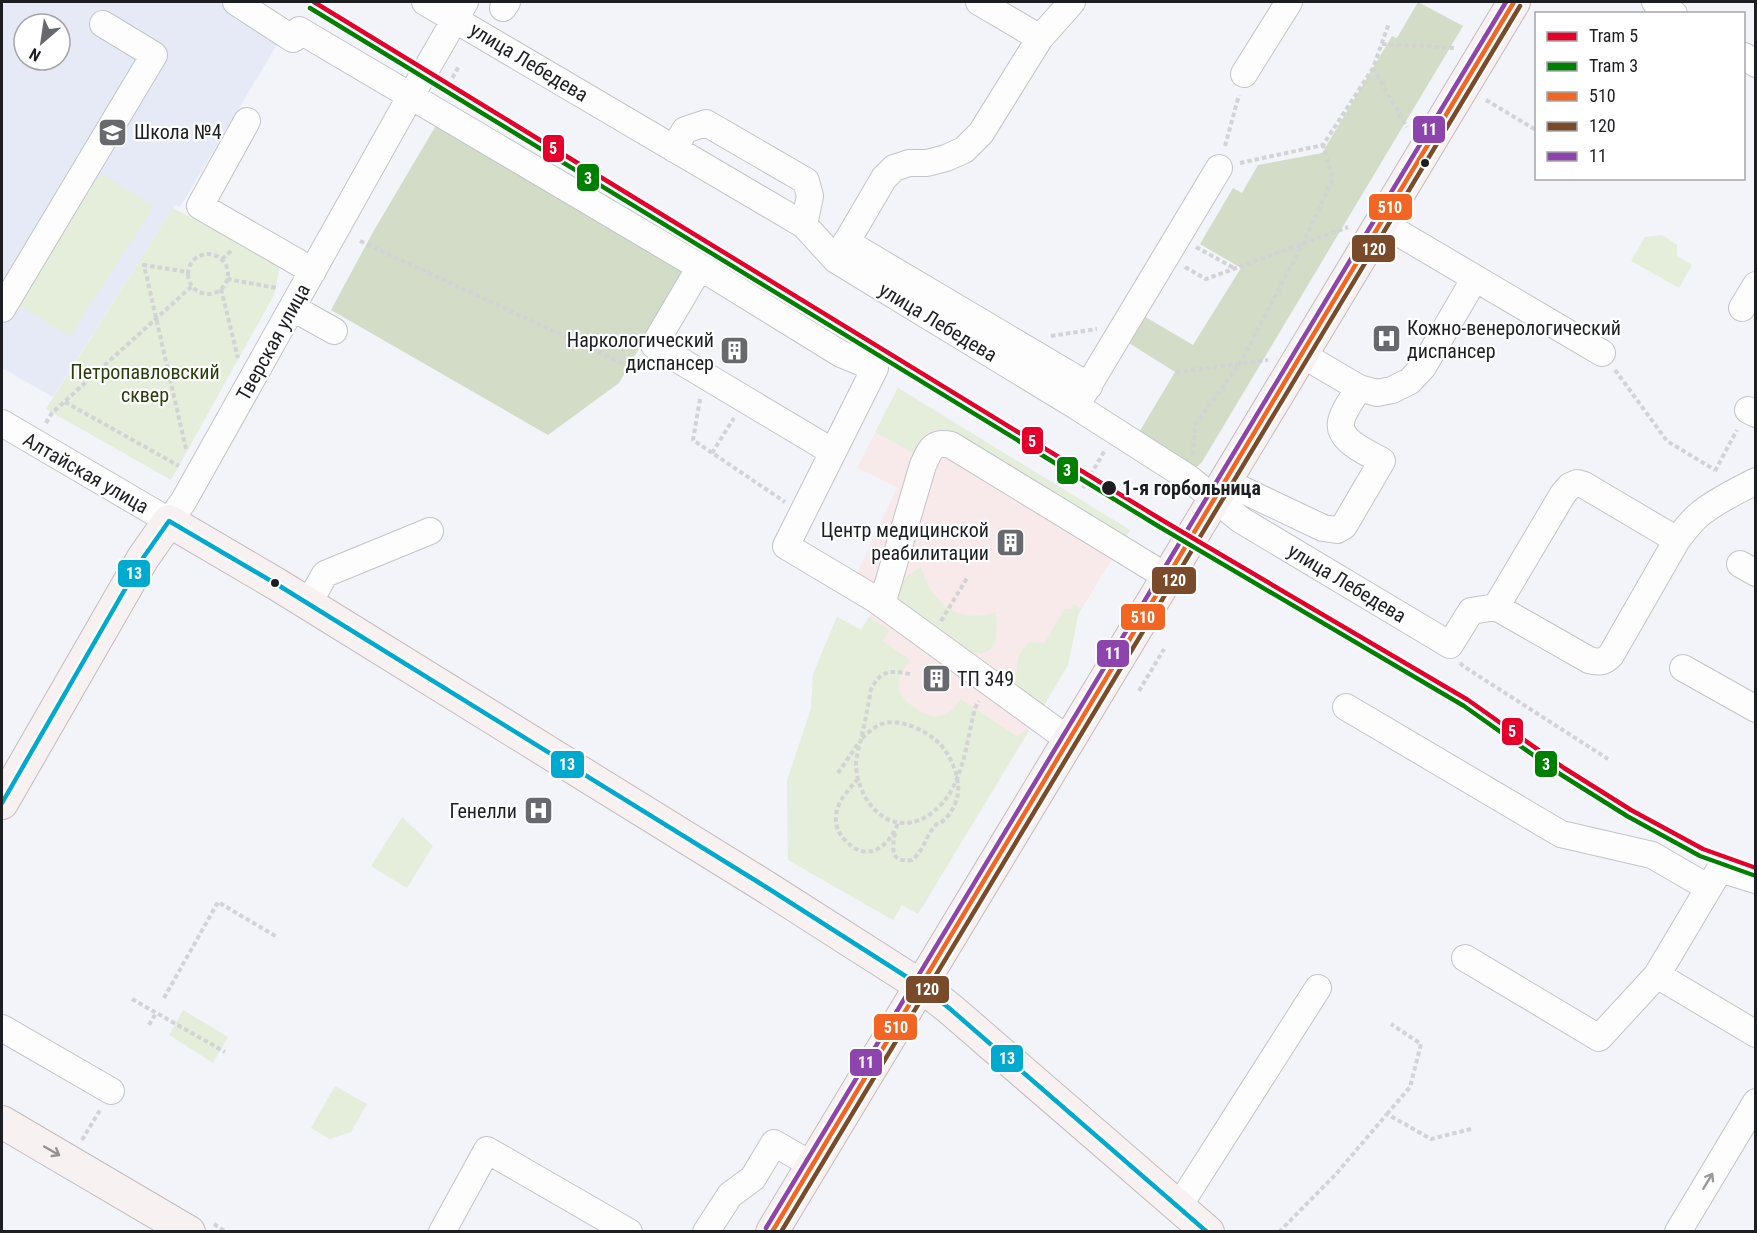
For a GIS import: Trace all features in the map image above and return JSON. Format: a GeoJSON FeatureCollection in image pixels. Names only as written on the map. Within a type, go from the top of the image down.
{"type":"FeatureCollection","features":[{"type":"Feature","properties":{"kind":"main road"},"geometry":{"type":"LineString","coordinates":[[772,1232],[1514,2]]}},
{"type":"Feature","properties":{"kind":"main road","name":"Алтайская улица"},"geometry":{"type":"LineString","coordinates":[[169,521],[308,604],[766,887],[921,986],[1208,1232]]}},
{"type":"Feature","properties":{"kind":"main road","name":"Тверская улица"},"geometry":{"type":"LineString","coordinates":[[2,803],[142,558],[169,521]]}},
{"type":"Feature","properties":{"kind":"main road"},"geometry":{"type":"LineString","coordinates":[[2,1122],[189,1232]]}},
{"type":"Feature","properties":{"kind":"street"},"geometry":{"type":"LineString","coordinates":[[236,2],[411,96],[700,267],[841,354],[875,368],[786,546],[882,604],[1069,740]]}},
{"type":"Feature","properties":{"kind":"street","name":"улица Лебедева"},"geometry":{"type":"LineString","coordinates":[[425,2],[460,10],[674,149],[804,225],[841,251],[1082,396],[1187,477],[1219,490],[1241,520],[1450,645]]}},
{"type":"Feature","properties":{"kind":"street"},"geometry":{"type":"LineString","coordinates":[[979,2],[1040,38]]}},
{"type":"Feature","properties":{"kind":"street"},"geometry":{"type":"LineString","coordinates":[[841,251],[884,178],[894,168],[909,163],[927,163],[946,158],[964,150],[981,133],[1040,38],[1072,2]]}},
{"type":"Feature","properties":{"kind":"street"},"geometry":{"type":"LineString","coordinates":[[1244,74],[1289,2]]}},
{"type":"Feature","properties":{"kind":"street"},"geometry":{"type":"LineString","coordinates":[[1655,2],[1671,12]]}},
{"type":"Feature","properties":{"kind":"street","name":"Тверская улица"},"geometry":{"type":"LineString","coordinates":[[169,521],[183,502],[287,298],[313,271],[460,10]]}},
{"type":"Feature","properties":{"kind":"street"},"geometry":{"type":"LineString","coordinates":[[2,309],[10,275],[154,55],[103,24]]}},
{"type":"Feature","properties":{"kind":"street"},"geometry":{"type":"LineString","coordinates":[[247,121],[200,206],[313,271]]}},
{"type":"Feature","properties":{"kind":"street"},"geometry":{"type":"LineString","coordinates":[[674,149],[685,130],[706,123],[806,181],[810,196],[804,225]]}},
{"type":"Feature","properties":{"kind":"street"},"geometry":{"type":"LineString","coordinates":[[1082,396],[1219,168]]}},
{"type":"Feature","properties":{"kind":"street"},"geometry":{"type":"LineString","coordinates":[[1380,222],[1602,352]]}},
{"type":"Feature","properties":{"kind":"street"},"geometry":{"type":"LineString","coordinates":[[700,267],[654,345],[832,453]]}},
{"type":"Feature","properties":{"kind":"street"},"geometry":{"type":"LineString","coordinates":[[1301,354],[1359,388],[1377,393],[1392,390],[1410,381],[1423,367],[1475,278]]}},
{"type":"Feature","properties":{"kind":"street"},"geometry":{"type":"LineString","coordinates":[[1742,308],[1755,285]]}},
{"type":"Feature","properties":{"kind":"street"},"geometry":{"type":"LineString","coordinates":[[287,298],[334,331]]}},
{"type":"Feature","properties":{"kind":"street"},"geometry":{"type":"LineString","coordinates":[[1219,490],[1323,528],[1337,530],[1344,526],[1382,461],[1349,441],[1342,434],[1340,424],[1342,416],[1359,388]]}},
{"type":"Feature","properties":{"kind":"street","name":"Алтайская улица"},"geometry":{"type":"LineString","coordinates":[[2,423],[169,521]]}},
{"type":"Feature","properties":{"kind":"street"},"geometry":{"type":"LineString","coordinates":[[882,604],[923,465],[934,446],[941,443],[951,445],[1167,577]]}},
{"type":"Feature","properties":{"kind":"street"},"geometry":{"type":"LineString","coordinates":[[1450,645],[1471,611],[1496,607],[1589,660],[1598,663],[1606,660],[1677,540],[1699,514],[1755,481]]}},
{"type":"Feature","properties":{"kind":"street"},"geometry":{"type":"LineString","coordinates":[[1496,607],[1563,494],[1570,486],[1577,483],[1677,540]]}},
{"type":"Feature","properties":{"kind":"street"},"geometry":{"type":"LineString","coordinates":[[308,604],[326,574],[430,531]]}},
{"type":"Feature","properties":{"kind":"street"},"geometry":{"type":"LineString","coordinates":[[1683,668],[1755,709]]}},
{"type":"Feature","properties":{"kind":"street"},"geometry":{"type":"LineString","coordinates":[[1346,707],[1561,834],[1652,855],[1714,878],[1755,880]]}},
{"type":"Feature","properties":{"kind":"street"},"geometry":{"type":"LineString","coordinates":[[1466,958],[1599,1038],[1656,975],[1714,878]]}},
{"type":"Feature","properties":{"kind":"street"},"geometry":{"type":"LineString","coordinates":[[1656,975],[1755,1034]]}},
{"type":"Feature","properties":{"kind":"street"},"geometry":{"type":"LineString","coordinates":[[1179,1206],[1318,988]]}},
{"type":"Feature","properties":{"kind":"street"},"geometry":{"type":"LineString","coordinates":[[2,1028],[111,1091]]}},
{"type":"Feature","properties":{"kind":"street"},"geometry":{"type":"LineString","coordinates":[[1678,1232],[1755,1102]]}},
{"type":"Feature","properties":{"kind":"street"},"geometry":{"type":"LineString","coordinates":[[706,1232],[730,1195],[753,1178],[774,1143],[812,1165]]}},
{"type":"Feature","properties":{"kind":"street"},"geometry":{"type":"LineString","coordinates":[[442,1232],[487,1150],[629,1232]]}},
{"type":"Feature","properties":{"kind":"path"},"geometry":{"type":"LineString","coordinates":[[1244,74],[1219,168],[1323,145],[1373,68],[1389,23]]}},
{"type":"Feature","properties":{"kind":"path"},"geometry":{"type":"LineString","coordinates":[[1382,44],[1455,48]]}},
{"type":"Feature","properties":{"kind":"path"},"geometry":{"type":"LineString","coordinates":[[444,92],[459,66]]}},
{"type":"Feature","properties":{"kind":"path"},"geometry":{"type":"LineString","coordinates":[[1373,68],[1407,127]]}},
{"type":"Feature","properties":{"kind":"path"},"geometry":{"type":"LineString","coordinates":[[1486,100],[1535,129]]}},
{"type":"Feature","properties":{"kind":"path"},"geometry":{"type":"LineString","coordinates":[[1192,459],[1195,425],[1240,363],[1303,243],[1332,179],[1323,145]]}},
{"type":"Feature","properties":{"kind":"path"},"geometry":{"type":"LineString","coordinates":[[1172,246],[1206,279],[1348,227]]}},
{"type":"Feature","properties":{"kind":"path"},"geometry":{"type":"LineString","coordinates":[[360,241],[639,371]]}},
{"type":"Feature","properties":{"kind":"path"},"geometry":{"type":"LineString","coordinates":[[1172,246],[1234,269]]}},
{"type":"Feature","properties":{"kind":"path"},"geometry":{"type":"LineString","coordinates":[[204,254],[216,255],[225,263],[227,279],[221,289],[204,294],[192,286],[188,278],[189,265],[204,254]]}},
{"type":"Feature","properties":{"kind":"path"},"geometry":{"type":"LineString","coordinates":[[188,272],[144,265],[188,455]]}},
{"type":"Feature","properties":{"kind":"path"},"geometry":{"type":"LineString","coordinates":[[227,279],[287,298]]}},
{"type":"Feature","properties":{"kind":"path"},"geometry":{"type":"LineString","coordinates":[[52,413],[192,286]]}},
{"type":"Feature","properties":{"kind":"path"},"geometry":{"type":"LineString","coordinates":[[221,289],[239,363]]}},
{"type":"Feature","properties":{"kind":"path"},"geometry":{"type":"LineString","coordinates":[[1050,336],[1125,324]]}},
{"type":"Feature","properties":{"kind":"path"},"geometry":{"type":"LineString","coordinates":[[1602,352],[1667,441],[1715,470],[1728,495]]}},
{"type":"Feature","properties":{"kind":"path"},"geometry":{"type":"LineString","coordinates":[[1176,372],[1268,360]]}},
{"type":"Feature","properties":{"kind":"path"},"geometry":{"type":"LineString","coordinates":[[704,375],[693,440],[802,514]]}},
{"type":"Feature","properties":{"kind":"path"},"geometry":{"type":"LineString","coordinates":[[712,453],[744,399]]}},
{"type":"Feature","properties":{"kind":"path"},"geometry":{"type":"LineString","coordinates":[[64,402],[181,467]]}},
{"type":"Feature","properties":{"kind":"path"},"geometry":{"type":"LineString","coordinates":[[1715,470],[1752,412]]}},
{"type":"Feature","properties":{"kind":"path"},"geometry":{"type":"LineString","coordinates":[[1083,488],[1104,451]]}},
{"type":"Feature","properties":{"kind":"path"},"geometry":{"type":"LineString","coordinates":[[949,608],[967,578]]}},
{"type":"Feature","properties":{"kind":"path"},"geometry":{"type":"LineString","coordinates":[[1450,645],[1454,655],[1463,666],[1608,759]]}},
{"type":"Feature","properties":{"kind":"path"},"geometry":{"type":"LineString","coordinates":[[1139,691],[1164,649]]}},
{"type":"Feature","properties":{"kind":"path"},"geometry":{"type":"LineString","coordinates":[[910,674],[896,671],[884,673],[876,681],[872,689],[857,755],[858,779],[872,808],[885,818],[898,823],[911,822],[927,816],[951,793],[962,766],[975,708],[990,684]]}},
{"type":"Feature","properties":{"kind":"path"},"geometry":{"type":"LineString","coordinates":[[838,773],[861,739],[873,728],[885,723],[902,722],[919,729],[939,743],[952,762],[957,779],[958,795],[953,809],[944,820],[935,826],[923,848],[912,860],[899,860],[894,854],[892,846],[898,823]]}},
{"type":"Feature","properties":{"kind":"path"},"geometry":{"type":"LineString","coordinates":[[858,779],[842,798],[836,814],[837,829],[843,839],[855,849],[865,852],[876,850],[895,832]]}},
{"type":"Feature","properties":{"kind":"path"},"geometry":{"type":"LineString","coordinates":[[164,998],[218,902],[277,937]]}},
{"type":"Feature","properties":{"kind":"path"},"geometry":{"type":"LineString","coordinates":[[132,999],[225,1052]]}},
{"type":"Feature","properties":{"kind":"path"},"geometry":{"type":"LineString","coordinates":[[149,1025],[156,1013]]}},
{"type":"Feature","properties":{"kind":"path"},"geometry":{"type":"LineString","coordinates":[[1279,1232],[1336,1174],[1410,1087],[1421,1044],[1391,1024]]}},
{"type":"Feature","properties":{"kind":"path"},"geometry":{"type":"LineString","coordinates":[[79,1146],[111,1091]]}},
{"type":"Feature","properties":{"kind":"path"},"geometry":{"type":"LineString","coordinates":[[1387,1114],[1431,1139],[1471,1129]]}},
{"type":"Feature","properties":{"kind":"shaded area","name":"Школа №4"},"geometry":{"type":"Polygon","coordinates":[[[2,2],[219,2],[281,38],[180,207],[175,205],[53,397],[2,368],[2,2]]]}},
{"type":"Feature","properties":{"kind":"shaded area"},"geometry":{"type":"Polygon","coordinates":[[[898,388],[1130,530],[1078,615],[1068,665],[918,914],[902,905],[893,920],[788,860],[787,781],[811,709],[813,674],[837,617],[862,630],[873,609],[856,576],[897,487],[857,468],[898,388]]]}},
{"type":"Feature","properties":{"kind":"green space"},"geometry":{"type":"Polygon","coordinates":[[[1418,2],[1463,26],[1202,462],[1195,467],[1138,434],[1175,372],[1121,338],[1137,312],[1193,345],[1241,268],[1200,244],[1233,188],[1242,193],[1258,165],[1322,153],[1392,36],[1397,38],[1418,2]]]}},
{"type":"Feature","properties":{"kind":"green space"},"geometry":{"type":"Polygon","coordinates":[[[438,122],[684,270],[619,383],[548,435],[331,310],[373,232],[438,122]]]}},
{"type":"Feature","properties":{"kind":"green space"},"geometry":{"type":"Polygon","coordinates":[[[101,173],[154,206],[70,337],[17,304],[101,173]]]}},
{"type":"Feature","properties":{"kind":"green space","name":"Петропавловский сквер"},"geometry":{"type":"Polygon","coordinates":[[[173,208],[280,266],[274,295],[171,480],[46,409],[173,208]]]}},
{"type":"Feature","properties":{"kind":"green space"},"geometry":{"type":"Polygon","coordinates":[[[1662,235],[1677,245],[1677,256],[1692,265],[1679,288],[1631,261],[1645,237],[1662,235]]]}},
{"type":"Feature","properties":{"kind":"green space"},"geometry":{"type":"Polygon","coordinates":[[[898,388],[1130,530],[1126,537],[955,435],[939,430],[929,431],[922,439],[915,454],[875,432],[898,388]]]}},
{"type":"Feature","properties":{"kind":"green space"},"geometry":{"type":"Polygon","coordinates":[[[921,567],[932,591],[948,608],[970,615],[996,612],[997,629],[991,648],[986,652],[969,652],[904,606],[899,593],[901,583],[909,574],[921,567]]]}},
{"type":"Feature","properties":{"kind":"green space"},"geometry":{"type":"Polygon","coordinates":[[[1074,604],[1081,608],[1068,665],[1042,709],[1016,693],[1018,659],[1029,642],[1044,643],[1065,608],[1070,610],[1074,604]]]}},
{"type":"Feature","properties":{"kind":"green space"},"geometry":{"type":"Polygon","coordinates":[[[837,617],[861,630],[869,617],[890,630],[883,641],[910,660],[900,678],[899,690],[906,700],[918,710],[932,716],[944,715],[961,699],[1016,736],[1030,729],[918,914],[902,905],[893,920],[788,860],[787,781],[811,709],[813,674],[837,617]]]}},
{"type":"Feature","properties":{"kind":"green space"},"geometry":{"type":"Polygon","coordinates":[[[402,817],[433,846],[407,888],[371,866],[402,817]]]}},
{"type":"Feature","properties":{"kind":"green space"},"geometry":{"type":"Polygon","coordinates":[[[183,1010],[228,1037],[213,1063],[169,1035],[183,1010]]]}},
{"type":"Feature","properties":{"kind":"green space"},"geometry":{"type":"Polygon","coordinates":[[[335,1086],[367,1104],[351,1132],[330,1139],[311,1128],[335,1086]]]}},
{"type":"Feature","properties":{"kind":"tram line","name":"5"},"geometry":{"type":"LineString","coordinates":[[314,2],[1162,520],[1468,700],[1564,768],[1631,810],[1703,849],[1756,868]]}},
{"type":"Feature","properties":{"kind":"tram line","name":"3"},"geometry":{"type":"LineString","coordinates":[[310,8],[1158,526],[1464,706],[1560,774],[1627,816],[1700,856],[1753,875]]}},
{"type":"Feature","properties":{"kind":"transit line","name":"11"},"geometry":{"type":"LineString","coordinates":[[766,1228],[1506,2]]}},
{"type":"Feature","properties":{"kind":"transit line","name":"510"},"geometry":{"type":"LineString","coordinates":[[772,1232],[1514,2]]}},
{"type":"Feature","properties":{"kind":"transit line","name":"120"},"geometry":{"type":"LineString","coordinates":[[781,1232],[1520,6]]}},
{"type":"Feature","properties":{"kind":"transit line","name":"13"},"geometry":{"type":"LineString","coordinates":[[2,803],[143,558],[169,521],[278,585],[766,887],[921,986],[1207,1232]]}},
{"type":"Feature","properties":{"kind":"place","name":"Школа №4"},"geometry":{"type":"Point","coordinates":[113,132]}},
{"type":"Feature","properties":{"kind":"place","name":"Кожно-венерологический диспансер"},"geometry":{"type":"Point","coordinates":[1386,339]}},
{"type":"Feature","properties":{"kind":"place","name":"Наркологический диспансер"},"geometry":{"type":"Point","coordinates":[735,351]}},
{"type":"Feature","properties":{"kind":"place","name":"1-я горбольница"},"geometry":{"type":"Point","coordinates":[1109,488]}},
{"type":"Feature","properties":{"kind":"place","name":"Центр медицинской реабилитации"},"geometry":{"type":"Point","coordinates":[1010,542]}},
{"type":"Feature","properties":{"kind":"place","name":"ТП 349"},"geometry":{"type":"Point","coordinates":[936,679]}},
{"type":"Feature","properties":{"kind":"place","name":"Генелли"},"geometry":{"type":"Point","coordinates":[538,811]}}]}
